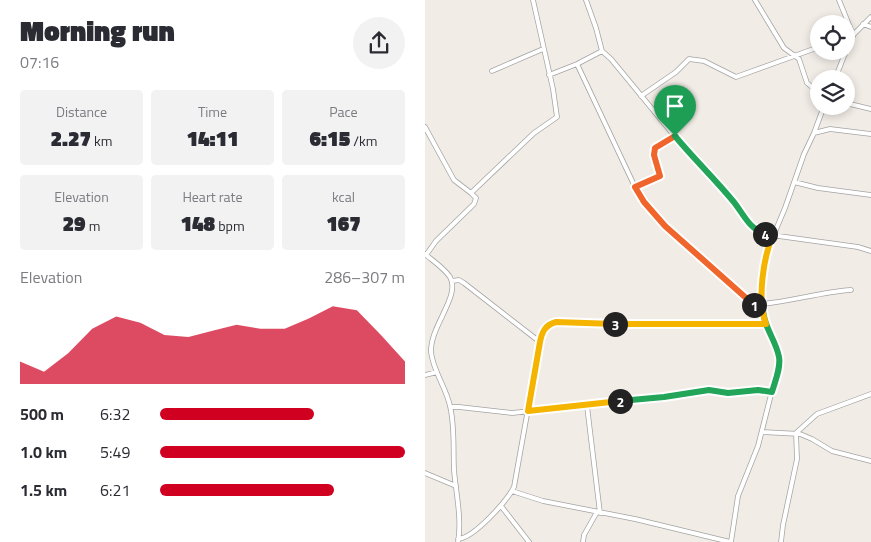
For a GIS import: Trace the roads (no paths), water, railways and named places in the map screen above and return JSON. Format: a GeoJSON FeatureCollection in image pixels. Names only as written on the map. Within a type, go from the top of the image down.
{"type":"FeatureCollection","features":[{"type":"Feature","properties":{"kind":"street"},"geometry":{"type":"LineString","coordinates":[[471,193],[534,133],[557,117],[533,0]]}},
{"type":"Feature","properties":{"kind":"street"},"geometry":{"type":"LineString","coordinates":[[586,0],[602,51],[611,59],[695,161],[732,200],[753,228],[761,233],[858,247],[871,251]]}},
{"type":"Feature","properties":{"kind":"street"},"geometry":{"type":"LineString","coordinates":[[755,0],[784,48],[799,59],[807,83],[810,86]]}},
{"type":"Feature","properties":{"kind":"street"},"geometry":{"type":"LineString","coordinates":[[839,0],[845,15]]}},
{"type":"Feature","properties":{"kind":"street"},"geometry":{"type":"LineString","coordinates":[[855,33],[871,17]]}},
{"type":"Feature","properties":{"kind":"street"},"geometry":{"type":"LineString","coordinates":[[863,24],[871,27]]}},
{"type":"Feature","properties":{"kind":"street"},"geometry":{"type":"LineString","coordinates":[[492,71],[543,49]]}},
{"type":"Feature","properties":{"kind":"street"},"geometry":{"type":"LineString","coordinates":[[641,96],[676,72],[689,60],[704,61],[736,77],[810,50]]}},
{"type":"Feature","properties":{"kind":"street"},"geometry":{"type":"LineString","coordinates":[[549,75],[577,64],[602,51]]}},
{"type":"Feature","properties":{"kind":"street"},"geometry":{"type":"LineString","coordinates":[[577,64],[635,187],[644,202],[665,226],[747,300],[763,307],[829,291],[851,290]]}},
{"type":"Feature","properties":{"kind":"street"},"geometry":{"type":"LineString","coordinates":[[855,105],[871,109]]}},
{"type":"Feature","properties":{"kind":"street"},"geometry":{"type":"LineString","coordinates":[[512,491],[536,499],[635,519],[730,542],[738,496],[756,453],[777,377],[779,359],[766,324],[763,307],[763,264],[821,115]]}},
{"type":"Feature","properties":{"kind":"street"},"geometry":{"type":"LineString","coordinates":[[425,127],[453,180],[475,198],[475,202],[425,254],[447,273],[452,281],[451,296],[435,329],[431,352],[451,407],[461,541],[473,533],[501,506],[512,491],[540,342],[545,328],[556,322],[635,325],[766,324]]}},
{"type":"Feature","properties":{"kind":"street"},"geometry":{"type":"LineString","coordinates":[[814,133],[830,129],[871,134]]}},
{"type":"Feature","properties":{"kind":"street"},"geometry":{"type":"LineString","coordinates":[[635,187],[660,176],[654,155],[655,148],[675,136]]}},
{"type":"Feature","properties":{"kind":"street"},"geometry":{"type":"LineString","coordinates":[[794,182],[817,188],[871,196]]}},
{"type":"Feature","properties":{"kind":"street"},"geometry":{"type":"LineString","coordinates":[[452,281],[459,280],[469,286],[540,342]]}},
{"type":"Feature","properties":{"kind":"street"},"geometry":{"type":"LineString","coordinates":[[425,375],[437,372]]}},
{"type":"Feature","properties":{"kind":"street"},"geometry":{"type":"LineString","coordinates":[[451,407],[502,412],[528,411],[587,406],[709,390],[728,393],[758,390],[772,392]]}},
{"type":"Feature","properties":{"kind":"street"},"geometry":{"type":"LineString","coordinates":[[781,542],[797,459],[796,434],[817,414],[871,394]]}},
{"type":"Feature","properties":{"kind":"street"},"geometry":{"type":"LineString","coordinates":[[583,542],[584,535],[599,513],[587,406]]}},
{"type":"Feature","properties":{"kind":"street"},"geometry":{"type":"LineString","coordinates":[[762,432],[806,436],[832,452],[871,462]]}},
{"type":"Feature","properties":{"kind":"street"},"geometry":{"type":"LineString","coordinates":[[425,473],[437,480],[456,486]]}},
{"type":"Feature","properties":{"kind":"street"},"geometry":{"type":"LineString","coordinates":[[501,506],[529,542]]}}]}
